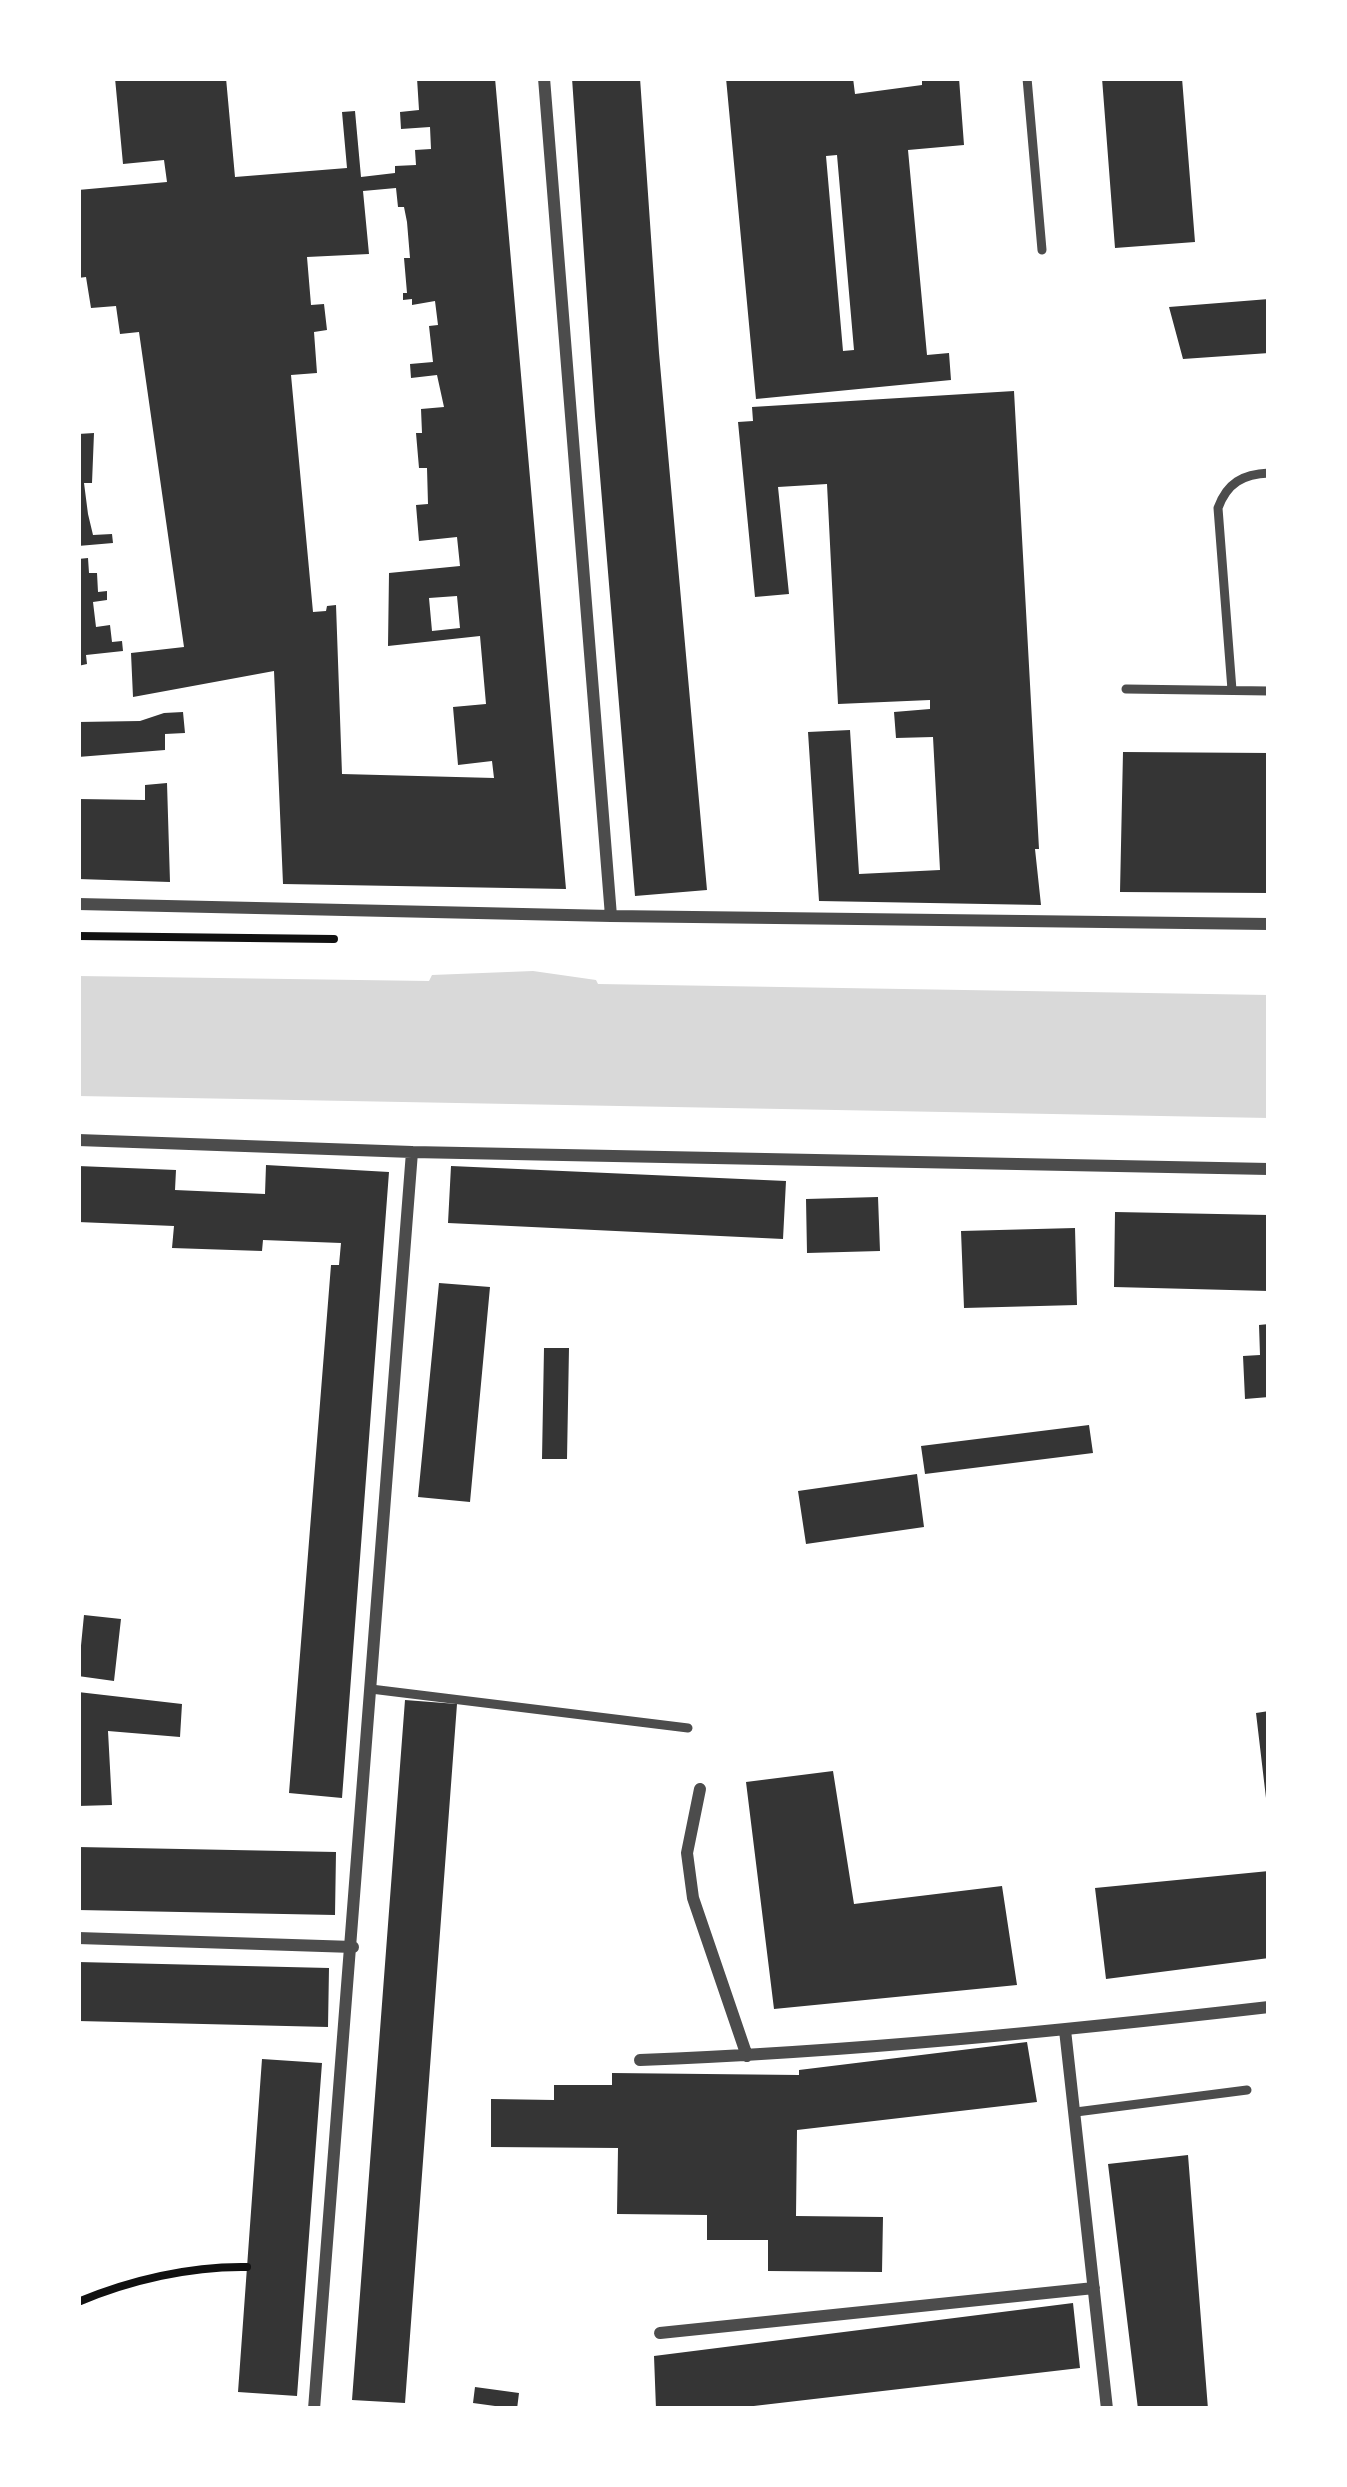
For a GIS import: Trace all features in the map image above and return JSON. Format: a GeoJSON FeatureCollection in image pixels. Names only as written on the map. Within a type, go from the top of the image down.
{"type":"FeatureCollection","features":[{"type":"Feature","properties":{"kind":"street"},"geometry":{"type":"LineString","coordinates":[[544,78],[611,916]]}},
{"type":"Feature","properties":{"kind":"street"},"geometry":{"type":"LineString","coordinates":[[78,904],[1269,924]]}},
{"type":"Feature","properties":{"kind":"street"},"geometry":{"type":"LineString","coordinates":[[78,1140],[412,1152],[1269,1169]]}},
{"type":"Feature","properties":{"kind":"street"},"geometry":{"type":"LineString","coordinates":[[314,2409],[412,1152]]}},
{"type":"Feature","properties":{"kind":"street"},"geometry":{"type":"LineString","coordinates":[[700,1789],[687,1853],[693,1898],[747,2056]]}},
{"type":"Feature","properties":{"kind":"street"},"geometry":{"type":"LineString","coordinates":[[78,1938],[352,1947]]}},
{"type":"Feature","properties":{"kind":"street"},"geometry":{"type":"LineString","coordinates":[[640,2060],[1065,2030],[1269,2007]]}},
{"type":"Feature","properties":{"kind":"street"},"geometry":{"type":"LineString","coordinates":[[1065,2030],[1108,2409]]}},
{"type":"Feature","properties":{"kind":"street"},"geometry":{"type":"LineString","coordinates":[[660,2333],[1094,2288]]}},
{"type":"Feature","properties":{"kind":"lane"},"geometry":{"type":"LineString","coordinates":[[1027,78],[1042,250]]}},
{"type":"Feature","properties":{"kind":"lane"},"geometry":{"type":"LineString","coordinates":[[1232,690],[1218,508],[1228,487],[1244,477],[1269,472]]}},
{"type":"Feature","properties":{"kind":"lane"},"geometry":{"type":"LineString","coordinates":[[1126,689],[1269,691]]}},
{"type":"Feature","properties":{"kind":"lane"},"geometry":{"type":"LineString","coordinates":[[371,1689],[688,1728]]}},
{"type":"Feature","properties":{"kind":"lane"},"geometry":{"type":"LineString","coordinates":[[1076,2112],[1247,2090]]}},
{"type":"Feature","properties":{"kind":"path"},"geometry":{"type":"LineString","coordinates":[[78,2302],[116,2286],[220,2266],[247,2267]]}},
{"type":"Feature","properties":{"kind":"shaded area"},"geometry":{"type":"Polygon","coordinates":[[[533,971],[598,984],[1269,995],[1269,1118],[78,1096],[78,976],[429,981],[432,975],[533,971]]]}},
{"type":"Feature","properties":{"kind":"building"},"geometry":{"type":"Polygon","coordinates":[[[115,78],[226,78],[235,177],[347,168],[342,112],[355,111],[361,177],[416,165],[415,150],[431,149],[430,127],[401,129],[400,112],[419,110],[417,78],[495,78],[566,889],[283,884],[274,671],[133,697],[131,653],[184,647],[139,332],[120,334],[116,306],[91,308],[86,277],[78,278],[78,190],[167,182],[164,160],[123,164],[115,78]],[[396,188],[363,191],[369,254],[307,257],[311,305],[324,304],[327,330],[314,332],[317,373],[291,375],[313,612],[336,605],[342,774],[494,778],[492,761],[458,765],[453,707],[486,704],[480,636],[388,646],[389,573],[460,566],[457,537],[419,541],[416,505],[428,504],[427,468],[419,468],[416,433],[422,433],[421,409],[444,407],[437,375],[411,378],[410,364],[433,362],[429,326],[438,325],[435,301],[412,305],[412,299],[403,300],[407,293],[404,258],[410,258],[404,207],[398,207],[396,188]],[[457,596],[429,598],[432,631],[460,628],[457,596]]]}},
{"type":"Feature","properties":{"kind":"building"},"geometry":{"type":"Polygon","coordinates":[[[572,78],[640,78],[659,353],[707,890],[635,896],[572,78]]]}},
{"type":"Feature","properties":{"kind":"building"},"geometry":{"type":"Polygon","coordinates":[[[726,78],[853,78],[855,94],[922,85],[922,78],[959,78],[964,145],[908,150],[927,355],[949,353],[951,380],[756,399],[726,78]],[[837,155],[826,156],[843,351],[854,350],[837,155]]]}},
{"type":"Feature","properties":{"kind":"building"},"geometry":{"type":"Polygon","coordinates":[[[1102,78],[1182,78],[1195,242],[1115,248],[1102,78]]]}},
{"type":"Feature","properties":{"kind":"building"},"geometry":{"type":"Polygon","coordinates":[[[1269,299],[1269,353],[1183,359],[1169,307],[1269,299]]]}},
{"type":"Feature","properties":{"kind":"building"},"geometry":{"type":"Polygon","coordinates":[[[1014,391],[1041,905],[819,901],[808,732],[850,730],[859,874],[940,870],[933,737],[896,738],[894,712],[930,709],[930,700],[838,704],[827,484],[778,487],[789,594],[755,597],[738,422],[753,421],[752,407],[1014,391]]]}},
{"type":"Feature","properties":{"kind":"building"},"geometry":{"type":"Polygon","coordinates":[[[94,433],[92,483],[84,483],[88,514],[93,535],[112,534],[113,543],[78,546],[78,434],[94,433]]]}},
{"type":"Feature","properties":{"kind":"building"},"geometry":{"type":"Polygon","coordinates":[[[88,558],[89,573],[97,573],[98,592],[107,591],[107,600],[93,602],[96,627],[110,625],[112,642],[122,641],[123,651],[86,655],[87,664],[78,666],[78,559],[88,558]]]}},
{"type":"Feature","properties":{"kind":"building"},"geometry":{"type":"Polygon","coordinates":[[[183,712],[185,733],[165,734],[165,750],[78,757],[78,722],[140,721],[183,712]]]}},
{"type":"Feature","properties":{"kind":"building"},"geometry":{"type":"Polygon","coordinates":[[[1123,752],[1269,753],[1269,893],[1120,892],[1123,752]]]}},
{"type":"Feature","properties":{"kind":"building"},"geometry":{"type":"Polygon","coordinates":[[[167,783],[170,882],[78,879],[78,799],[145,800],[145,785],[167,783]]]}},
{"type":"Feature","properties":{"kind":"building"},"geometry":{"type":"Polygon","coordinates":[[[266,1165],[389,1172],[342,1798],[289,1793],[331,1265],[339,1265],[341,1243],[263,1240],[262,1251],[172,1248],[174,1226],[78,1222],[78,1166],[176,1170],[175,1190],[265,1194],[266,1165]]]}},
{"type":"Feature","properties":{"kind":"building"},"geometry":{"type":"Polygon","coordinates":[[[451,1166],[786,1181],[783,1239],[448,1223],[451,1166]]]}},
{"type":"Feature","properties":{"kind":"building"},"geometry":{"type":"Polygon","coordinates":[[[878,1197],[880,1251],[807,1253],[806,1199],[878,1197]]]}},
{"type":"Feature","properties":{"kind":"building"},"geometry":{"type":"Polygon","coordinates":[[[1115,1212],[1269,1215],[1269,1291],[1114,1287],[1115,1212]]]}},
{"type":"Feature","properties":{"kind":"building"},"geometry":{"type":"Polygon","coordinates":[[[1075,1228],[1077,1305],[964,1308],[961,1231],[1075,1228]]]}},
{"type":"Feature","properties":{"kind":"building"},"geometry":{"type":"Polygon","coordinates":[[[439,1283],[490,1287],[470,1502],[418,1497],[439,1283]]]}},
{"type":"Feature","properties":{"kind":"building"},"geometry":{"type":"Polygon","coordinates":[[[1269,1324],[1269,1397],[1245,1399],[1243,1356],[1260,1355],[1259,1325],[1269,1324]]]}},
{"type":"Feature","properties":{"kind":"building"},"geometry":{"type":"Polygon","coordinates":[[[544,1348],[569,1348],[567,1459],[542,1459],[544,1348]]]}},
{"type":"Feature","properties":{"kind":"building"},"geometry":{"type":"Polygon","coordinates":[[[1089,1425],[1093,1453],[925,1474],[921,1446],[1089,1425]]]}},
{"type":"Feature","properties":{"kind":"building"},"geometry":{"type":"Polygon","coordinates":[[[917,1474],[924,1527],[806,1544],[798,1491],[917,1474]]]}},
{"type":"Feature","properties":{"kind":"building"},"geometry":{"type":"Polygon","coordinates":[[[84,1615],[121,1619],[114,1681],[78,1676],[84,1615]]]}},
{"type":"Feature","properties":{"kind":"building"},"geometry":{"type":"Polygon","coordinates":[[[78,1692],[182,1704],[180,1737],[108,1731],[112,1805],[78,1806],[78,1692]]]}},
{"type":"Feature","properties":{"kind":"building"},"geometry":{"type":"Polygon","coordinates":[[[405,1700],[457,1704],[405,2403],[352,2400],[405,1700]]]}},
{"type":"Feature","properties":{"kind":"building"},"geometry":{"type":"Polygon","coordinates":[[[1269,1711],[1269,1797],[1266,1798],[1256,1713],[1269,1711]]]}},
{"type":"Feature","properties":{"kind":"building"},"geometry":{"type":"Polygon","coordinates":[[[833,1771],[854,1904],[1002,1886],[1017,1985],[774,2009],[746,1782],[833,1771]]]}},
{"type":"Feature","properties":{"kind":"building"},"geometry":{"type":"Polygon","coordinates":[[[78,1847],[336,1852],[335,1915],[78,1910],[78,1847]]]}},
{"type":"Feature","properties":{"kind":"building"},"geometry":{"type":"Polygon","coordinates":[[[1269,1871],[1269,1958],[1106,1979],[1095,1888],[1269,1871]]]}},
{"type":"Feature","properties":{"kind":"building"},"geometry":{"type":"Polygon","coordinates":[[[78,1962],[329,1968],[328,2027],[78,2021],[78,1962]]]}},
{"type":"Feature","properties":{"kind":"building"},"geometry":{"type":"Polygon","coordinates":[[[1027,2042],[1037,2102],[797,2130],[796,2216],[883,2217],[882,2272],[768,2271],[768,2240],[707,2240],[707,2215],[617,2214],[618,2148],[491,2147],[491,2099],[554,2100],[554,2085],[612,2085],[612,2073],[799,2075],[799,2070],[1027,2042]]]}},
{"type":"Feature","properties":{"kind":"building"},"geometry":{"type":"Polygon","coordinates":[[[262,2059],[322,2063],[297,2396],[238,2392],[262,2059]]]}},
{"type":"Feature","properties":{"kind":"building"},"geometry":{"type":"Polygon","coordinates":[[[1188,2155],[1208,2409],[1138,2409],[1108,2164],[1188,2155]]]}},
{"type":"Feature","properties":{"kind":"building"},"geometry":{"type":"Polygon","coordinates":[[[1073,2303],[1080,2368],[728,2409],[656,2409],[654,2356],[1073,2303]]]}},
{"type":"Feature","properties":{"kind":"building"},"geometry":{"type":"Polygon","coordinates":[[[475,2387],[519,2393],[517,2409],[473,2403],[475,2387]]]}}]}
